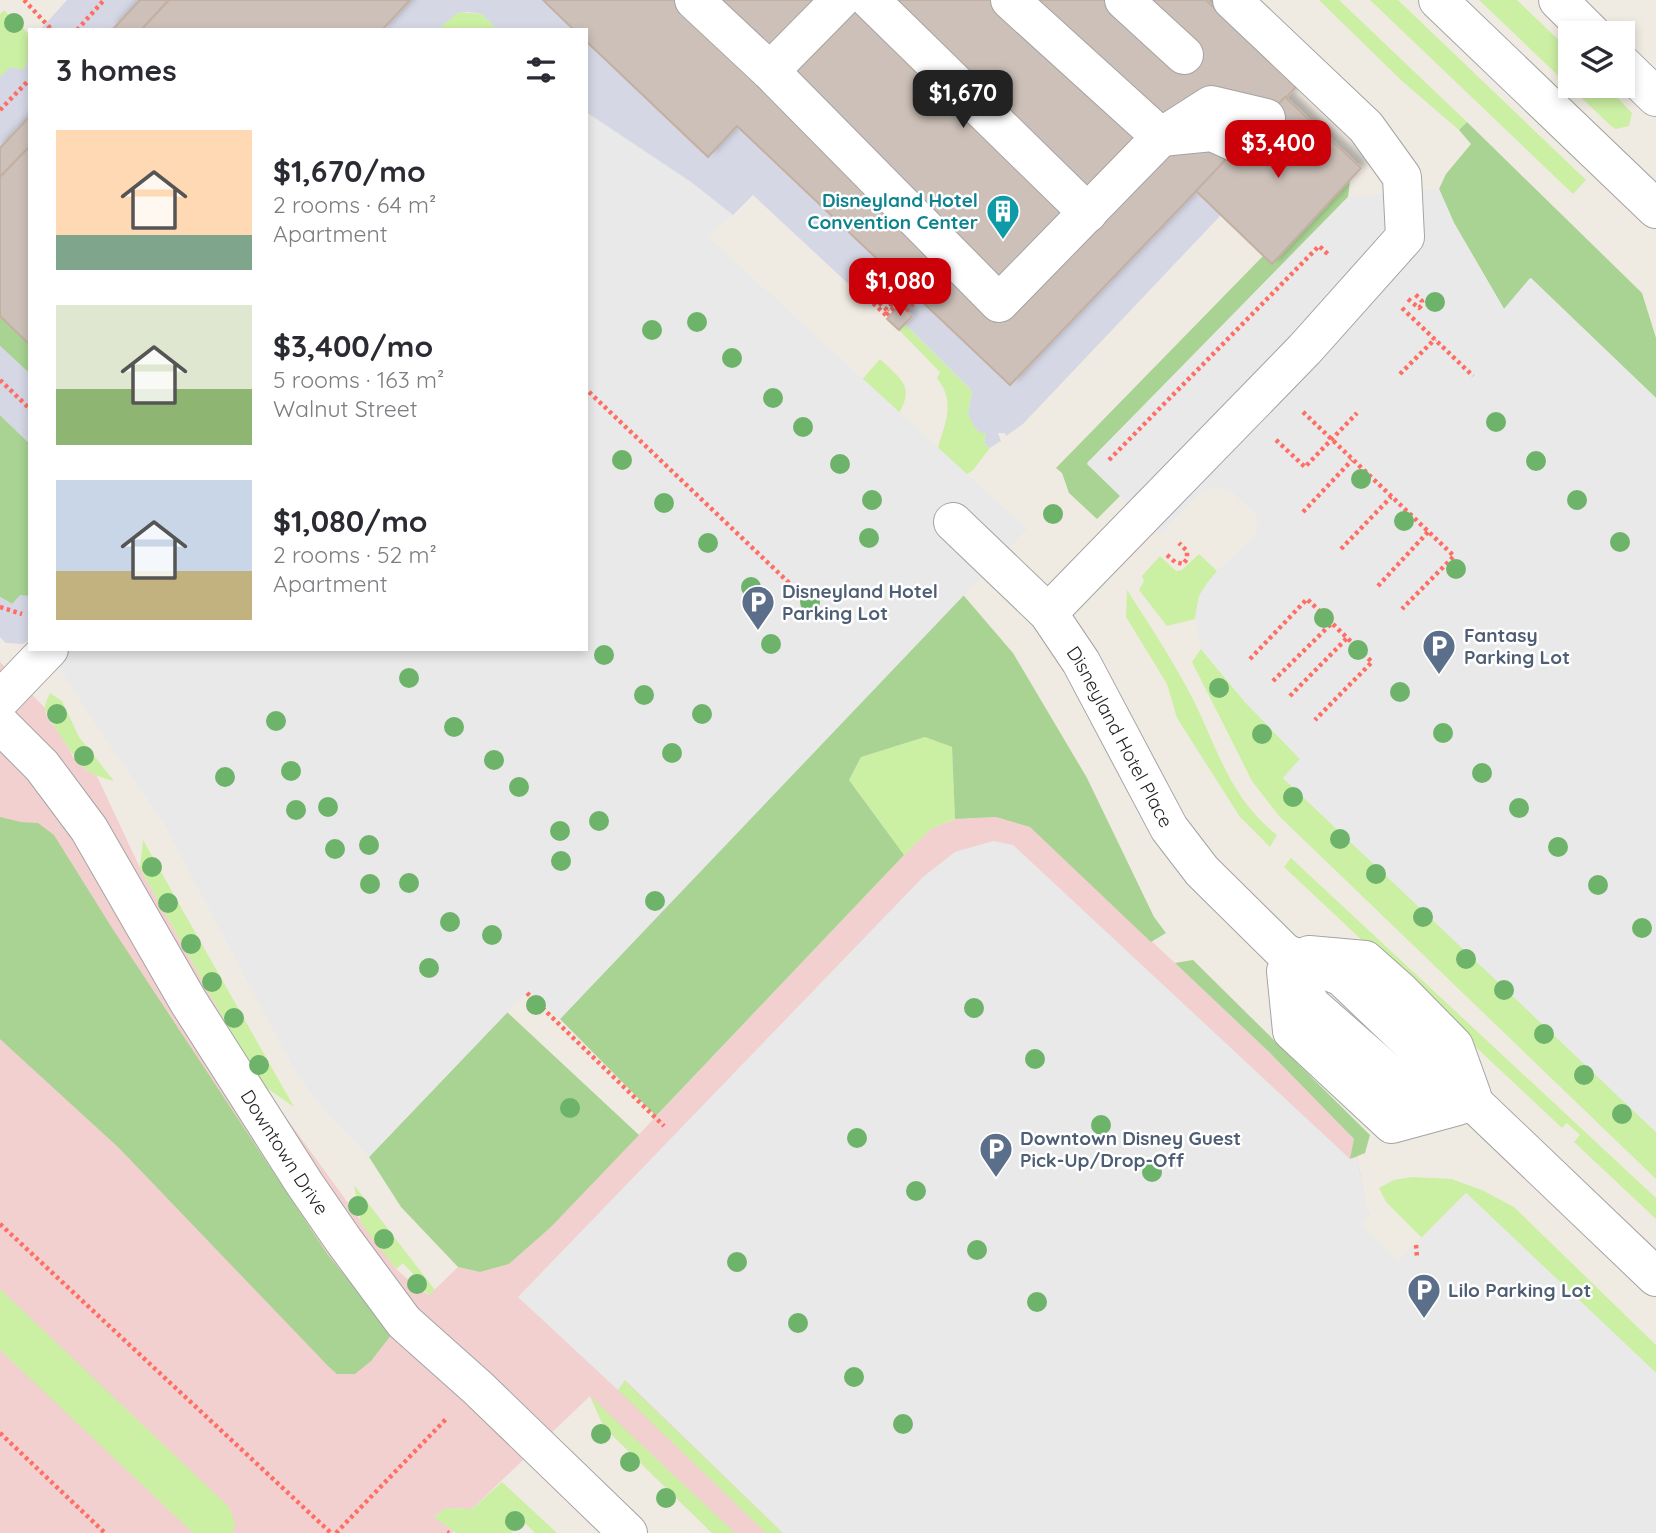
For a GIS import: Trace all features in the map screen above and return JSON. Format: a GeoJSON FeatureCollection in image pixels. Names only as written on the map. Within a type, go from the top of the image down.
{"type":"FeatureCollection","features":[{"type":"Feature","properties":{"kind":"street"},"geometry":{"type":"LineString","coordinates":[[694,0],[770,71],[999,303],[1161,137],[1211,105],[1254,131]]}},
{"type":"Feature","properties":{"kind":"street"},"geometry":{"type":"LineString","coordinates":[[770,71],[840,0]]}},
{"type":"Feature","properties":{"kind":"street"},"geometry":{"type":"LineString","coordinates":[[870,0],[1088,213]]}},
{"type":"Feature","properties":{"kind":"street"},"geometry":{"type":"LineString","coordinates":[[1010,0],[1161,137]]}},
{"type":"Feature","properties":{"kind":"street"},"geometry":{"type":"LineString","coordinates":[[1124,0],[1184,55]]}},
{"type":"Feature","properties":{"kind":"street"},"geometry":{"type":"LineString","coordinates":[[1048,613],[1305,349],[1405,237],[1402,177],[1366,127],[1232,0]]}},
{"type":"Feature","properties":{"kind":"street"},"geometry":{"type":"LineString","coordinates":[[1438,0],[1656,209]]}},
{"type":"Feature","properties":{"kind":"street"},"geometry":{"type":"LineString","coordinates":[[1558,0],[1579,21]]}},
{"type":"Feature","properties":{"kind":"street"},"geometry":{"type":"LineString","coordinates":[[1635,77],[1656,97]]}},
{"type":"Feature","properties":{"kind":"street","name":"Disneyland Hotel Place"},"geometry":{"type":"LineString","coordinates":[[953,522],[1048,613],[1081,662],[1169,828],[1202,871],[1285,953]]}},
{"type":"Feature","properties":{"kind":"street"},"geometry":{"type":"LineString","coordinates":[[0,700],[47,651]]}},
{"type":"Feature","properties":{"kind":"street","name":"Downtown Drive"},"geometry":{"type":"LineString","coordinates":[[0,724],[42,766],[89,829],[188,1001],[296,1172],[404,1322],[478,1388],[628,1533]]}},
{"type":"Feature","properties":{"kind":"street"},"geometry":{"type":"LineString","coordinates":[[1474,1101],[1392,1124],[1292,1031],[1285,953],[1342,977],[1474,1101],[1656,1277]]}},
{"type":"Feature","properties":{"kind":"path"},"geometry":{"type":"LineString","coordinates":[[24,0],[50,28]]}},
{"type":"Feature","properties":{"kind":"path"},"geometry":{"type":"LineString","coordinates":[[79,28],[104,0]]}},
{"type":"Feature","properties":{"kind":"path"},"geometry":{"type":"LineString","coordinates":[[0,110],[28,81]]}},
{"type":"Feature","properties":{"kind":"path"},"geometry":{"type":"LineString","coordinates":[[1109,460],[1319,246],[1339,264]]}},
{"type":"Feature","properties":{"kind":"path"},"geometry":{"type":"LineString","coordinates":[[894,304],[871,283],[865,289],[887,310],[895,300],[871,278],[859,290],[886,315],[911,291]]}},
{"type":"Feature","properties":{"kind":"path"},"geometry":{"type":"LineString","coordinates":[[1413,292],[1422,301],[1419,308],[1415,306]]}},
{"type":"Feature","properties":{"kind":"path"},"geometry":{"type":"LineString","coordinates":[[906,311],[919,298]]}},
{"type":"Feature","properties":{"kind":"path"},"geometry":{"type":"LineString","coordinates":[[1397,303],[1474,376]]}},
{"type":"Feature","properties":{"kind":"path"},"geometry":{"type":"LineString","coordinates":[[1400,374],[1434,339]]}},
{"type":"Feature","properties":{"kind":"path"},"geometry":{"type":"LineString","coordinates":[[0,380],[28,407]]}},
{"type":"Feature","properties":{"kind":"path"},"geometry":{"type":"LineString","coordinates":[[1272,383],[1454,556],[1402,608]]}},
{"type":"Feature","properties":{"kind":"path"},"geometry":{"type":"LineString","coordinates":[[589,392],[806,598]]}},
{"type":"Feature","properties":{"kind":"path"},"geometry":{"type":"LineString","coordinates":[[1245,410],[1305,467],[1357,413]]}},
{"type":"Feature","properties":{"kind":"path"},"geometry":{"type":"LineString","coordinates":[[1303,512],[1352,460]]}},
{"type":"Feature","properties":{"kind":"path"},"geometry":{"type":"LineString","coordinates":[[1340,549],[1391,497]]}},
{"type":"Feature","properties":{"kind":"path"},"geometry":{"type":"LineString","coordinates":[[1378,586],[1428,532]]}},
{"type":"Feature","properties":{"kind":"path"},"geometry":{"type":"LineString","coordinates":[[1175,562],[1184,564],[1187,551]]}},
{"type":"Feature","properties":{"kind":"path"},"geometry":{"type":"LineString","coordinates":[[1250,659],[1307,599],[1372,662],[1315,720]]}},
{"type":"Feature","properties":{"kind":"path"},"geometry":{"type":"LineString","coordinates":[[0,607],[26,615]]}},
{"type":"Feature","properties":{"kind":"path"},"geometry":{"type":"LineString","coordinates":[[1273,681],[1332,623]]}},
{"type":"Feature","properties":{"kind":"path"},"geometry":{"type":"LineString","coordinates":[[1290,696],[1346,638]]}},
{"type":"Feature","properties":{"kind":"path"},"geometry":{"type":"LineString","coordinates":[[527,993],[664,1126]]}},
{"type":"Feature","properties":{"kind":"path"},"geometry":{"type":"LineString","coordinates":[[0,1224],[334,1533],[412,1454]]}},
{"type":"Feature","properties":{"kind":"path"},"geometry":{"type":"LineString","coordinates":[[1416,1245],[1417,1257]]}},
{"type":"Feature","properties":{"kind":"path"},"geometry":{"type":"LineString","coordinates":[[0,1433],[105,1533]]}},
{"type":"Feature","properties":{"kind":"shaded area"},"geometry":{"type":"Polygon","coordinates":[[[67,0],[140,0],[114,28],[42,28],[67,0]]]}},
{"type":"Feature","properties":{"kind":"shaded area"},"geometry":{"type":"Polygon","coordinates":[[[410,0],[543,0],[572,28],[496,28],[482,14],[468,12],[457,13],[440,28],[384,28],[410,0]]]}},
{"type":"Feature","properties":{"kind":"shaded area"},"geometry":{"type":"Polygon","coordinates":[[[588,43],[708,156],[737,126],[1009,384],[1196,191],[1221,215],[1023,424],[1006,436],[1005,433],[998,433],[1001,441],[990,448],[984,443],[986,433],[975,428],[968,414],[972,391],[905,324],[911,317],[894,295],[872,274],[855,290],[753,195],[733,215],[691,182],[588,113],[588,43]]]}},
{"type":"Feature","properties":{"kind":"shaded area"},"geometry":{"type":"Polygon","coordinates":[[[28,60],[28,118],[0,148],[0,77],[11,67],[24,70],[28,60]]]}},
{"type":"Feature","properties":{"kind":"shaded area","name":"Disneyland Hotel Parking Lot"},"geometry":{"type":"Polygon","coordinates":[[[588,113],[691,182],[733,215],[707,236],[1027,529],[560,1019],[533,994],[527,992],[369,1157],[323,1109],[296,1073],[163,822],[60,669],[39,651],[588,651],[588,113]]]}},
{"type":"Feature","properties":{"kind":"shaded area","name":"Fantasy Parking Lot"},"geometry":{"type":"Polygon","coordinates":[[[1439,189],[1454,223],[1504,309],[1530,278],[1656,398],[1656,1132],[1283,778],[1300,759],[1245,702],[1201,649],[1195,619],[1199,596],[1207,583],[1256,535],[1257,516],[1233,493],[1215,487],[1201,492],[1160,535],[1087,464],[1348,197],[1439,189]]]}},
{"type":"Feature","properties":{"kind":"shaded area"},"geometry":{"type":"Polygon","coordinates":[[[0,346],[28,372],[28,442],[0,415],[0,346]]]}},
{"type":"Feature","properties":{"kind":"shaded area"},"geometry":{"type":"Polygon","coordinates":[[[20,595],[28,596],[28,641],[22,644],[6,643],[0,637],[0,597],[12,604],[20,595]]]}},
{"type":"Feature","properties":{"kind":"shaded area"},"geometry":{"type":"Polygon","coordinates":[[[0,662],[45,708],[47,718],[64,738],[73,757],[97,776],[140,868],[253,1072],[396,1269],[429,1295],[458,1267],[480,1272],[509,1264],[551,1227],[904,855],[932,828],[956,819],[996,817],[1030,827],[1268,1051],[1354,1139],[1364,1206],[1370,1214],[1044,1533],[712,1533],[604,1427],[590,1396],[472,1509],[446,1508],[434,1517],[454,1531],[452,1533],[0,1533],[0,662]]]}},
{"type":"Feature","properties":{"kind":"shaded area","name":"Downtown Disney Guest Pick-Up/Drop-Off"},"geometry":{"type":"Polygon","coordinates":[[[993,841],[1013,845],[1350,1159],[1357,1157],[1364,1206],[1370,1214],[1362,1225],[1398,1261],[1466,1193],[1656,1373],[1656,1533],[783,1533],[625,1380],[618,1390],[518,1297],[923,877],[955,852],[993,841]]]}},
{"type":"Feature","properties":{"kind":"green space"},"geometry":{"type":"Polygon","coordinates":[[[1319,0],[1339,0],[1467,122],[1459,130],[1402,81],[1319,0]]]}},
{"type":"Feature","properties":{"kind":"green space"},"geometry":{"type":"Polygon","coordinates":[[[1370,0],[1398,0],[1586,180],[1573,194],[1370,0]]]}},
{"type":"Feature","properties":{"kind":"green space"},"geometry":{"type":"Polygon","coordinates":[[[1479,0],[1517,0],[1558,39],[1558,75],[1479,0]]]}},
{"type":"Feature","properties":{"kind":"green space"},"geometry":{"type":"Polygon","coordinates":[[[4,10],[28,33],[28,60],[24,70],[0,77],[0,14],[4,10]]]}},
{"type":"Feature","properties":{"kind":"green space"},"geometry":{"type":"Polygon","coordinates":[[[457,12],[482,14],[496,28],[440,28],[457,12]]]}},
{"type":"Feature","properties":{"kind":"green space"},"geometry":{"type":"Polygon","coordinates":[[[1582,98],[1618,98],[1632,113],[1629,126],[1616,129],[1582,98]]]}},
{"type":"Feature","properties":{"kind":"green space"},"geometry":{"type":"Polygon","coordinates":[[[1467,122],[1642,293],[1656,338],[1656,398],[1531,278],[1504,309],[1454,223],[1439,189],[1446,174],[1471,144],[1459,130],[1467,122]]]}},
{"type":"Feature","properties":{"kind":"green space"},"geometry":{"type":"Polygon","coordinates":[[[1350,180],[1348,197],[1087,463],[1121,495],[1097,519],[1069,493],[1062,473],[1056,468],[1263,256],[1272,264],[1350,180]]]}},
{"type":"Feature","properties":{"kind":"green space"},"geometry":{"type":"Polygon","coordinates":[[[0,316],[28,343],[28,372],[0,346],[0,316]]]}},
{"type":"Feature","properties":{"kind":"green space"},"geometry":{"type":"Polygon","coordinates":[[[905,324],[972,391],[968,414],[986,433],[984,443],[990,448],[973,470],[953,484],[935,460],[948,408],[947,398],[937,378],[940,372],[899,330],[905,324]]]}},
{"type":"Feature","properties":{"kind":"green space"},"geometry":{"type":"Polygon","coordinates":[[[880,359],[900,379],[906,392],[896,418],[859,383],[880,359]]]}},
{"type":"Feature","properties":{"kind":"green space"},"geometry":{"type":"Polygon","coordinates":[[[0,415],[28,442],[28,597],[12,604],[0,597],[0,415]]]}},
{"type":"Feature","properties":{"kind":"green space"},"geometry":{"type":"Polygon","coordinates":[[[1199,554],[1217,571],[1199,596],[1195,619],[1167,626],[1139,590],[1144,581],[1142,576],[1160,556],[1176,571],[1182,570],[1199,554]]]}},
{"type":"Feature","properties":{"kind":"green space"},"geometry":{"type":"Polygon","coordinates":[[[933,567],[964,596],[1013,653],[1087,778],[1154,917],[1166,933],[1151,942],[1030,827],[996,817],[955,819],[952,747],[925,737],[861,757],[849,780],[904,855],[656,1116],[560,1019],[651,923],[933,567]]]}},
{"type":"Feature","properties":{"kind":"green space"},"geometry":{"type":"Polygon","coordinates":[[[1127,590],[1186,686],[1233,784],[1259,819],[1277,835],[1270,847],[1240,817],[1177,718],[1167,684],[1126,617],[1127,590]]]}},
{"type":"Feature","properties":{"kind":"green space"},"geometry":{"type":"Polygon","coordinates":[[[1201,649],[1245,702],[1300,759],[1283,778],[1656,1132],[1656,1179],[1279,816],[1252,781],[1192,662],[1201,649]]]}},
{"type":"Feature","properties":{"kind":"green space"},"geometry":{"type":"Polygon","coordinates":[[[50,693],[62,701],[79,737],[114,781],[87,770],[75,757],[46,712],[45,706],[50,693]]]}},
{"type":"Feature","properties":{"kind":"green space"},"geometry":{"type":"Polygon","coordinates":[[[925,737],[952,747],[955,819],[932,828],[904,855],[849,780],[861,757],[925,737]]]}},
{"type":"Feature","properties":{"kind":"green space"},"geometry":{"type":"Polygon","coordinates":[[[0,817],[38,823],[54,835],[112,928],[328,1255],[392,1334],[371,1361],[355,1374],[337,1374],[329,1367],[119,1148],[0,1039],[0,817]]]}},
{"type":"Feature","properties":{"kind":"green space"},"geometry":{"type":"Polygon","coordinates":[[[143,840],[294,1107],[268,1089],[253,1072],[140,868],[143,840]]]}},
{"type":"Feature","properties":{"kind":"green space"},"geometry":{"type":"Polygon","coordinates":[[[1291,858],[1656,1198],[1656,1219],[1574,1142],[1580,1135],[1567,1123],[1562,1128],[1284,867],[1291,858]]]}},
{"type":"Feature","properties":{"kind":"green space"},"geometry":{"type":"Polygon","coordinates":[[[1193,960],[1370,1135],[1365,1153],[1350,1159],[1354,1139],[1268,1051],[1175,963],[1193,960]]]}},
{"type":"Feature","properties":{"kind":"green space"},"geometry":{"type":"Polygon","coordinates":[[[507,1012],[639,1135],[551,1227],[509,1264],[480,1272],[458,1267],[401,1207],[369,1157],[507,1012]]]}},
{"type":"Feature","properties":{"kind":"green space"},"geometry":{"type":"Polygon","coordinates":[[[1412,1177],[1451,1179],[1482,1190],[1514,1207],[1656,1345],[1656,1373],[1466,1193],[1422,1238],[1386,1202],[1379,1188],[1394,1180],[1412,1177]]]}},
{"type":"Feature","properties":{"kind":"green space"},"geometry":{"type":"Polygon","coordinates":[[[354,1185],[435,1290],[430,1295],[409,1280],[415,1276],[403,1263],[396,1269],[361,1223],[354,1185]]]}},
{"type":"Feature","properties":{"kind":"green space"},"geometry":{"type":"Polygon","coordinates":[[[0,1289],[229,1507],[235,1523],[233,1533],[193,1533],[0,1350],[0,1289]]]}},
{"type":"Feature","properties":{"kind":"green space"},"geometry":{"type":"Polygon","coordinates":[[[624,1380],[783,1533],[766,1533],[618,1390],[624,1380]]]}},
{"type":"Feature","properties":{"kind":"green space"},"geometry":{"type":"Polygon","coordinates":[[[590,1396],[735,1533],[712,1533],[604,1427],[590,1396]]]}},
{"type":"Feature","properties":{"kind":"green space"},"geometry":{"type":"Polygon","coordinates":[[[502,1482],[557,1533],[535,1533],[524,1522],[511,1533],[456,1533],[434,1517],[446,1508],[472,1509],[502,1482]]]}},
{"type":"Feature","properties":{"kind":"building"},"geometry":{"type":"Polygon","coordinates":[[[140,0],[169,0],[143,28],[114,28],[140,0]]]}},
{"type":"Feature","properties":{"kind":"building"},"geometry":{"type":"Polygon","coordinates":[[[169,0],[410,0],[384,28],[143,28],[169,0]]]}},
{"type":"Feature","properties":{"kind":"building","name":"Disneyland Hotel Convention Center"},"geometry":{"type":"Polygon","coordinates":[[[543,0],[1206,0],[1297,86],[1010,385],[737,126],[708,157],[588,43],[588,28],[572,28],[543,0]]]}},
{"type":"Feature","properties":{"kind":"building"},"geometry":{"type":"Polygon","coordinates":[[[1285,97],[1361,168],[1272,264],[1196,191],[1285,97]]]}},
{"type":"Feature","properties":{"kind":"building"},"geometry":{"type":"Polygon","coordinates":[[[28,118],[28,148],[0,177],[0,148],[28,118]]]}},
{"type":"Feature","properties":{"kind":"building"},"geometry":{"type":"Polygon","coordinates":[[[28,148],[28,343],[0,316],[0,177],[28,148]]]}},
{"type":"Feature","properties":{"kind":"building"},"geometry":{"type":"Polygon","coordinates":[[[900,305],[912,316],[899,330],[887,319],[900,305]]]}},
{"type":"Feature","properties":{"kind":"place","name":"Disneyland Hotel Convention Center"},"geometry":{"type":"Point","coordinates":[1003,241]}},
{"type":"Feature","properties":{"kind":"place","name":"Disneyland Hotel Parking Lot"},"geometry":{"type":"Point","coordinates":[758,632]}},
{"type":"Feature","properties":{"kind":"place","name":"Fantasy Parking Lot"},"geometry":{"type":"Point","coordinates":[1439,676]}},
{"type":"Feature","properties":{"kind":"place","name":"Downtown Disney Guest Pick-Up/Drop-Off"},"geometry":{"type":"Point","coordinates":[996,1179]}},
{"type":"Feature","properties":{"kind":"place","name":"Lilo Parking Lot"},"geometry":{"type":"Point","coordinates":[1424,1320]}}]}
